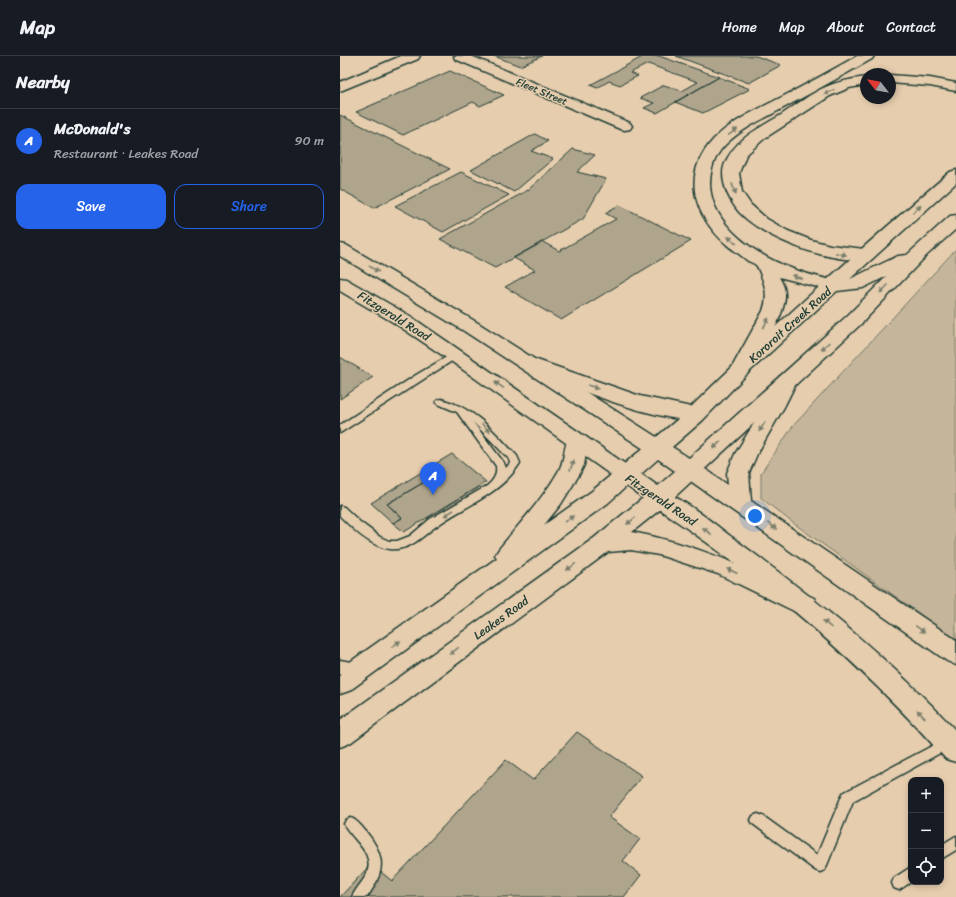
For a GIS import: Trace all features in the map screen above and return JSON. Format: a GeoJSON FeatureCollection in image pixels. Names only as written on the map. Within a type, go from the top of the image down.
{"type":"FeatureCollection","features":[{"type":"Feature","properties":{"kind":"main road"},"geometry":{"type":"LineString","coordinates":[[340,87],[413,56]]}},
{"type":"Feature","properties":{"kind":"main road"},"geometry":{"type":"LineString","coordinates":[[868,56],[732,131],[713,149],[706,160],[702,175],[704,203],[713,219],[726,235],[764,263],[795,277],[833,286],[851,285],[866,281],[921,251]]}},
{"type":"Feature","properties":{"kind":"main road"},"geometry":{"type":"LineString","coordinates":[[896,79],[923,81],[956,87]]}},
{"type":"Feature","properties":{"kind":"main road"},"geometry":{"type":"LineString","coordinates":[[860,82],[840,86],[829,91],[760,135],[744,147],[737,155],[731,172],[733,190],[743,206],[755,218],[767,226],[796,240],[836,253],[852,255],[867,254]]}},
{"type":"Feature","properties":{"kind":"main road","name":"Kororoit Creek Road"},"geometry":{"type":"LineString","coordinates":[[626,475],[696,414],[741,369],[956,175]]}},
{"type":"Feature","properties":{"kind":"main road"},"geometry":{"type":"LineString","coordinates":[[659,498],[854,320],[921,251],[956,220]]}},
{"type":"Feature","properties":{"kind":"main road"},"geometry":{"type":"LineString","coordinates":[[340,249],[530,364],[658,448],[956,654]]}},
{"type":"Feature","properties":{"kind":"main road"},"geometry":{"type":"LineString","coordinates":[[741,369],[770,316],[775,300],[774,288],[764,263]]}},
{"type":"Feature","properties":{"kind":"main road","name":"Fitzgerald Road"},"geometry":{"type":"LineString","coordinates":[[340,283],[403,320],[516,396],[577,442],[685,514],[805,605],[878,670],[952,746]]}},
{"type":"Feature","properties":{"kind":"main road"},"geometry":{"type":"LineString","coordinates":[[530,364],[656,408],[696,414]]}},
{"type":"Feature","properties":{"kind":"main road"},"geometry":{"type":"LineString","coordinates":[[740,504],[738,473],[746,454],[774,407],[787,381]]}},
{"type":"Feature","properties":{"kind":"main road"},"geometry":{"type":"LineString","coordinates":[[492,575],[553,498],[568,475],[573,465],[577,442]]}},
{"type":"Feature","properties":{"kind":"main road"},"geometry":{"type":"LineString","coordinates":[[340,683],[352,666],[492,575],[600,497],[626,475]]}},
{"type":"Feature","properties":{"kind":"main road","name":"Leakes Road"},"geometry":{"type":"LineString","coordinates":[[340,735],[602,544],[659,498]]}},
{"type":"Feature","properties":{"kind":"main road"},"geometry":{"type":"LineString","coordinates":[[602,544],[631,541],[660,546],[726,568],[805,605]]}},
{"type":"Feature","properties":{"kind":"street","name":"Fleet Street"},"geometry":{"type":"LineString","coordinates":[[460,56],[625,126]]}},
{"type":"Feature","properties":{"kind":"lane"},"geometry":{"type":"LineString","coordinates":[[340,430],[419,377],[455,355]]}},
{"type":"Feature","properties":{"kind":"lane"},"geometry":{"type":"LineString","coordinates":[[340,510],[352,522],[382,543],[390,545],[401,544],[410,541],[433,523],[496,484],[512,469],[515,463],[514,458],[477,420],[441,402]]}},
{"type":"Feature","properties":{"kind":"lane"},"geometry":{"type":"LineString","coordinates":[[455,408],[472,426],[501,465],[502,472],[496,484]]}},
{"type":"Feature","properties":{"kind":"lane"},"geometry":{"type":"LineString","coordinates":[[758,820],[820,865],[848,797],[952,746]]}},
{"type":"Feature","properties":{"kind":"lane"},"geometry":{"type":"LineString","coordinates":[[351,824],[372,850],[376,859],[374,875],[359,897]]}},
{"type":"Feature","properties":{"kind":"lane"},"geometry":{"type":"LineString","coordinates":[[944,851],[956,842]]}},
{"type":"Feature","properties":{"kind":"lane"},"geometry":{"type":"LineString","coordinates":[[899,883],[908,876]]}},
{"type":"Feature","properties":{"kind":"shaded area"},"geometry":{"type":"Polygon","coordinates":[[[956,249],[956,640],[789,520],[761,498],[761,473],[793,426],[956,249]]]}},
{"type":"Feature","properties":{"kind":"building"},"geometry":{"type":"Polygon","coordinates":[[[494,56],[542,56],[520,66],[494,56]]]}},
{"type":"Feature","properties":{"kind":"building"},"geometry":{"type":"Polygon","coordinates":[[[644,56],[659,56],[719,77],[657,113],[644,108],[654,103],[640,98],[664,85],[682,91],[698,82],[648,64],[630,73],[638,76],[620,85],[609,81],[597,88],[590,85],[644,56]]]}},
{"type":"Feature","properties":{"kind":"building"},"geometry":{"type":"Polygon","coordinates":[[[676,56],[756,56],[781,65],[749,83],[676,56]]]}},
{"type":"Feature","properties":{"kind":"building"},"geometry":{"type":"Polygon","coordinates":[[[450,71],[504,95],[480,106],[473,102],[403,135],[356,112],[450,71]]]}},
{"type":"Feature","properties":{"kind":"building"},"geometry":{"type":"Polygon","coordinates":[[[719,77],[750,89],[703,113],[675,102],[719,77]]]}},
{"type":"Feature","properties":{"kind":"building"},"geometry":{"type":"Polygon","coordinates":[[[340,115],[450,169],[374,208],[340,189],[340,115]]]}},
{"type":"Feature","properties":{"kind":"building"},"geometry":{"type":"Polygon","coordinates":[[[535,134],[548,141],[531,151],[553,159],[514,192],[471,170],[535,134]]]}},
{"type":"Feature","properties":{"kind":"building"},"geometry":{"type":"Polygon","coordinates":[[[573,149],[595,155],[577,172],[606,179],[583,219],[495,268],[440,239],[528,190],[573,149]]]}},
{"type":"Feature","properties":{"kind":"building"},"geometry":{"type":"Polygon","coordinates":[[[461,172],[509,195],[443,232],[395,206],[461,172]]]}},
{"type":"Feature","properties":{"kind":"building"},"geometry":{"type":"Polygon","coordinates":[[[619,205],[691,241],[561,320],[505,287],[535,270],[514,258],[543,242],[559,251],[616,219],[605,213],[619,205]]]}},
{"type":"Feature","properties":{"kind":"building"},"geometry":{"type":"Polygon","coordinates":[[[340,357],[373,377],[340,399],[340,357]]]}},
{"type":"Feature","properties":{"kind":"building"},"geometry":{"type":"Polygon","coordinates":[[[452,454],[486,482],[404,532],[393,523],[402,518],[387,504],[438,474],[430,467],[452,454]]]}},
{"type":"Feature","properties":{"kind":"building"},"geometry":{"type":"Polygon","coordinates":[[[430,467],[438,474],[387,504],[402,518],[393,523],[371,503],[430,467]]]}},
{"type":"Feature","properties":{"kind":"building"},"geometry":{"type":"Polygon","coordinates":[[[478,487],[488,495],[437,526],[427,518],[478,487]]]}},
{"type":"Feature","properties":{"kind":"building"},"geometry":{"type":"Polygon","coordinates":[[[577,732],[642,776],[609,817],[640,839],[623,861],[641,875],[624,897],[340,897],[371,864],[392,881],[506,760],[533,780],[577,732]]]}},
{"type":"Feature","properties":{"kind":"place","name":"McDonald's"},"geometry":{"type":"Point","coordinates":[433,495]}}]}
